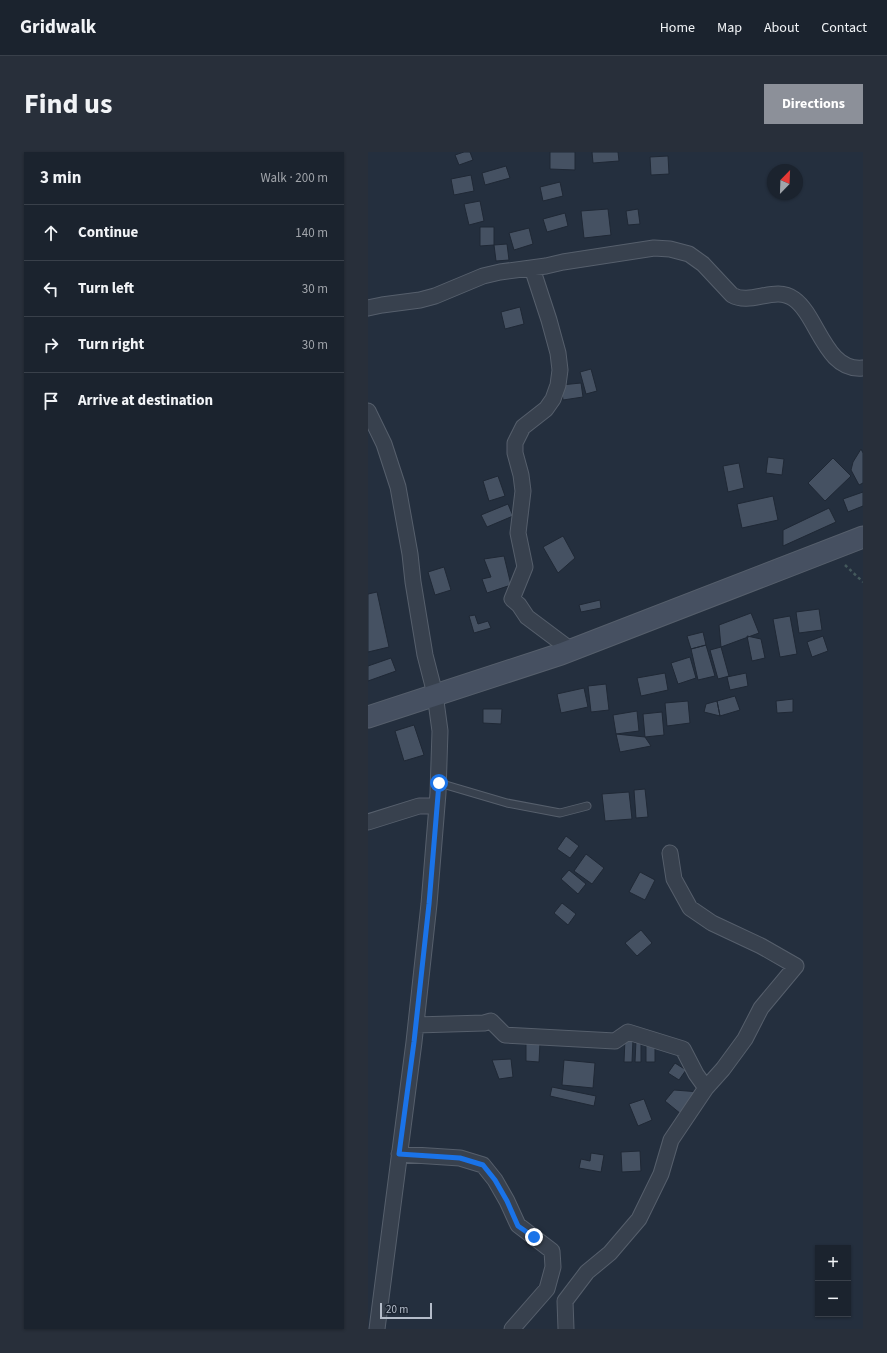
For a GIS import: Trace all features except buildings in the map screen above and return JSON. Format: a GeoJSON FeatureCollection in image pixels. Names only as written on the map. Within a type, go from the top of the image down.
{"type":"FeatureCollection","features":[{"type":"Feature","properties":{"kind":"main road"},"geometry":{"type":"LineString","coordinates":[[368,717],[571,650],[863,537]]}},
{"type":"Feature","properties":{"kind":"street"},"geometry":{"type":"LineString","coordinates":[[368,308],[420,300],[435,296],[483,276],[500,272],[654,248],[683,251],[699,261],[732,295],[736,297],[742,299],[771,294],[781,294],[795,299],[832,354],[844,364],[855,369],[863,368]]}},
{"type":"Feature","properties":{"kind":"street"},"geometry":{"type":"LineString","coordinates":[[532,268],[549,320],[558,353],[560,370],[558,385],[553,399],[546,409],[523,427],[515,443],[515,454],[521,475],[523,491],[518,533],[525,567],[512,599],[519,604],[527,617],[571,650]]}},
{"type":"Feature","properties":{"kind":"street"},"geometry":{"type":"LineString","coordinates":[[368,411],[384,444],[398,487],[410,554],[423,647],[435,694],[440,731],[439,783],[429,904],[416,1025],[377,1329]]}},
{"type":"Feature","properties":{"kind":"street"},"geometry":{"type":"LineString","coordinates":[[368,822],[418,806],[437,806]]}},
{"type":"Feature","properties":{"kind":"street"},"geometry":{"type":"LineString","coordinates":[[566,1329],[565,1301],[587,1272],[610,1253],[639,1219],[661,1174],[671,1140],[706,1088],[723,1069],[745,1039],[761,1008],[796,966],[761,946],[712,923],[690,908],[674,879],[670,853]]}},
{"type":"Feature","properties":{"kind":"street"},"geometry":{"type":"LineString","coordinates":[[416,1025],[484,1023],[491,1021],[505,1035],[615,1041],[628,1032],[683,1049],[696,1074],[706,1088]]}},
{"type":"Feature","properties":{"kind":"street"},"geometry":{"type":"LineString","coordinates":[[399,1154],[460,1158],[483,1165],[495,1180],[507,1201],[518,1226],[552,1251],[553,1267],[547,1289],[512,1329]]}},
{"type":"Feature","properties":{"kind":"lane"},"geometry":{"type":"LineString","coordinates":[[439,783],[507,803],[560,813],[587,806]]}},
{"type":"Feature","properties":{"kind":"path"},"geometry":{"type":"LineString","coordinates":[[830,550],[863,582]]}},
{"type":"Feature","properties":{"kind":"route"},"geometry":{"type":"LineString","coordinates":[[439,783],[429,904],[414,1042],[399,1154],[460,1158],[483,1165],[495,1180],[507,1201],[518,1226],[534,1237]]}}]}
